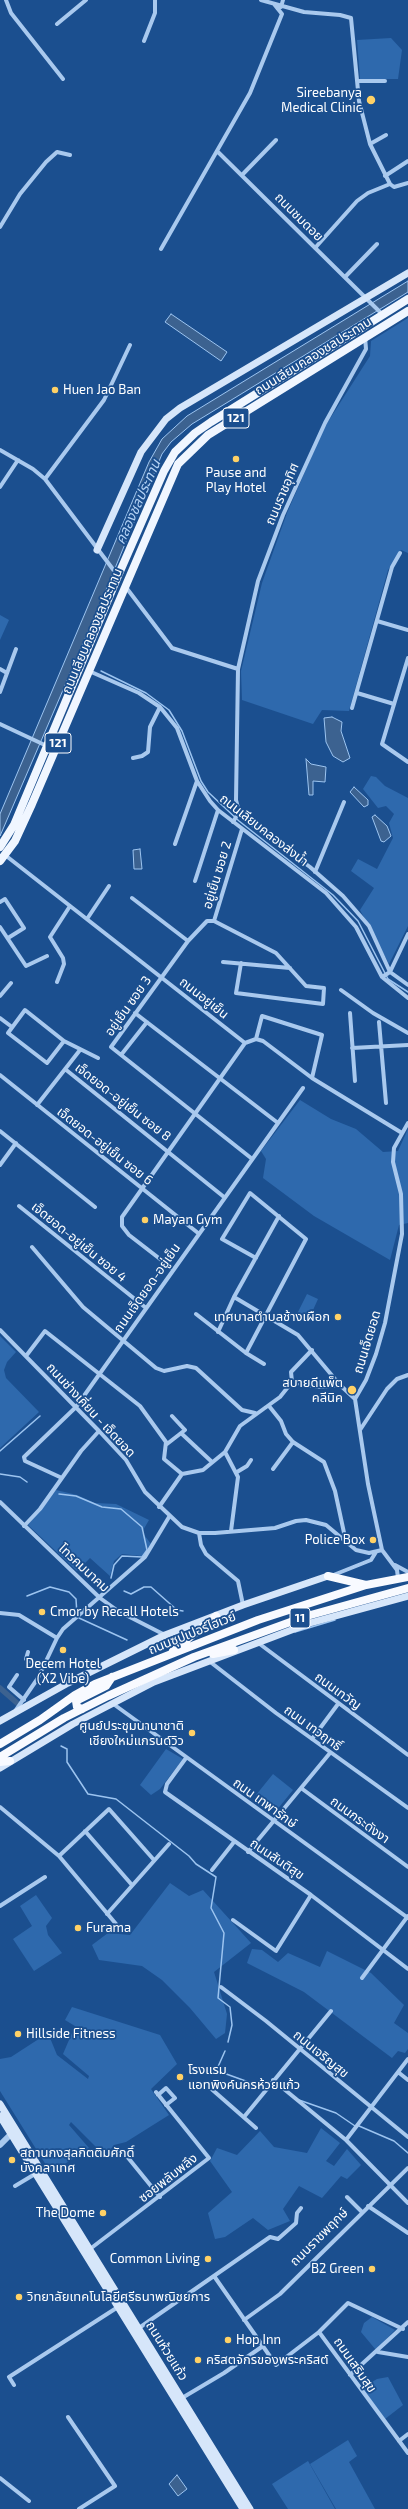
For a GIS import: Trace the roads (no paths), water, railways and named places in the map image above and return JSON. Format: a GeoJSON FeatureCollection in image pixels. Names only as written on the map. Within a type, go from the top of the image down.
{"type":"FeatureCollection","features":[{"type":"Feature","properties":{"kind":"highway"},"geometry":{"type":"LineString","coordinates":[[328,1576],[366,1585]]}},
{"type":"Feature","properties":{"kind":"highway","name":"ถนนซุปเปอร์ไฮเวย์"},"geometry":{"type":"LineString","coordinates":[[0,1744],[40,1720],[75,1695],[112,1677],[258,1620],[366,1585],[408,1577]]}},
{"type":"Feature","properties":{"kind":"highway","name":"ถนนซุปเปอร์ไฮเวย์"},"geometry":{"type":"LineString","coordinates":[[0,1757],[82,1709],[194,1657],[307,1616],[408,1588]]}},
{"type":"Feature","properties":{"kind":"highway"},"geometry":{"type":"LineString","coordinates":[[166,1656],[216,1616]]}},
{"type":"Feature","properties":{"kind":"highway"},"geometry":{"type":"LineString","coordinates":[[194,1657],[234,1650]]}},
{"type":"Feature","properties":{"kind":"highway"},"geometry":{"type":"LineString","coordinates":[[82,1709],[77,1707],[76,1701],[106,1686],[112,1677]]}},
{"type":"Feature","properties":{"kind":"highway"},"geometry":{"type":"LineString","coordinates":[[0,1762],[10,1761]]}},
{"type":"Feature","properties":{"kind":"main road"},"geometry":{"type":"LineString","coordinates":[[99,552],[141,452],[159,426],[180,408],[365,297],[408,273]]}},
{"type":"Feature","properties":{"kind":"main road","name":"ถนนเลียบคลองชลประทาน"},"geometry":{"type":"LineString","coordinates":[[0,847],[14,825],[102,613],[164,471],[182,444],[211,422],[408,299]]}},
{"type":"Feature","properties":{"kind":"main road","name":"ถนนเลียบคลองชลประทาน"},"geometry":{"type":"LineString","coordinates":[[2,858],[32,804],[172,474],[184,456],[208,435],[408,311]]}},
{"type":"Feature","properties":{"kind":"main road"},"geometry":{"type":"LineString","coordinates":[[360,329],[366,337]]}},
{"type":"Feature","properties":{"kind":"main road"},"geometry":{"type":"LineString","coordinates":[[124,562],[122,572],[123,577],[127,576],[132,566]]}},
{"type":"Feature","properties":{"kind":"main road"},"geometry":{"type":"LineString","coordinates":[[102,613],[112,606],[119,589],[123,589]]}},
{"type":"Feature","properties":{"kind":"main road"},"geometry":{"type":"LineString","coordinates":[[0,1721],[14,1712],[165,1635],[242,1605],[328,1576]]}},
{"type":"Feature","properties":{"kind":"main road"},"geometry":{"type":"LineString","coordinates":[[0,1768],[112,1703],[154,1682],[234,1650],[334,1615],[408,1596]]}},
{"type":"Feature","properties":{"kind":"main road","name":"ถนนห้วยแก้ว"},"geometry":{"type":"LineString","coordinates":[[0,2104],[35,2174],[118,2307],[137,2330],[182,2398],[250,2509]]}},
{"type":"Feature","properties":{"kind":"main road","name":"ถนนห้วยแก้ว"},"geometry":{"type":"LineString","coordinates":[[0,2116],[13,2132],[90,2249],[243,2509]]}},
{"type":"Feature","properties":{"kind":"street"},"geometry":{"type":"LineString","coordinates":[[6,0],[11,13],[63,79]]}},
{"type":"Feature","properties":{"kind":"street"},"geometry":{"type":"LineString","coordinates":[[57,24],[86,0]]}},
{"type":"Feature","properties":{"kind":"street"},"geometry":{"type":"LineString","coordinates":[[144,41],[155,13],[155,0]]}},
{"type":"Feature","properties":{"kind":"street"},"geometry":{"type":"LineString","coordinates":[[261,0],[304,12],[348,16],[351,18],[362,116],[370,144],[390,184],[394,187],[408,183]]}},
{"type":"Feature","properties":{"kind":"street"},"geometry":{"type":"LineString","coordinates":[[281,6],[283,0]]}},
{"type":"Feature","properties":{"kind":"street"},"geometry":{"type":"LineString","coordinates":[[161,249],[250,94],[282,14],[274,4]]}},
{"type":"Feature","properties":{"kind":"street"},"geometry":{"type":"LineString","coordinates":[[357,81],[385,81]]}},
{"type":"Feature","properties":{"kind":"street"},"geometry":{"type":"LineString","coordinates":[[370,144],[386,135]]}},
{"type":"Feature","properties":{"kind":"street"},"geometry":{"type":"LineString","coordinates":[[242,175],[276,140]]}},
{"type":"Feature","properties":{"kind":"street"},"geometry":{"type":"LineString","coordinates":[[0,227],[9,209],[54,154],[61,152],[70,155]]}},
{"type":"Feature","properties":{"kind":"street","name":"ถนนชมดอย"},"geometry":{"type":"LineString","coordinates":[[218,152],[383,315]]}},
{"type":"Feature","properties":{"kind":"street"},"geometry":{"type":"LineString","coordinates":[[385,176],[408,161]]}},
{"type":"Feature","properties":{"kind":"street"},"geometry":{"type":"LineString","coordinates":[[315,248],[357,201],[368,193],[390,184]]}},
{"type":"Feature","properties":{"kind":"street"},"geometry":{"type":"LineString","coordinates":[[345,278],[377,244]]}},
{"type":"Feature","properties":{"kind":"street","name":"ถนนราชอุทิศ"},"geometry":{"type":"LineString","coordinates":[[239,812],[236,800],[238,669],[258,581],[283,515],[324,423],[366,349],[366,337]]}},
{"type":"Feature","properties":{"kind":"street"},"geometry":{"type":"LineString","coordinates":[[45,479],[104,400],[130,344]]}},
{"type":"Feature","properties":{"kind":"street"},"geometry":{"type":"LineString","coordinates":[[0,450],[18,460],[45,479],[118,576]]}},
{"type":"Feature","properties":{"kind":"street"},"geometry":{"type":"LineString","coordinates":[[0,487],[18,460]]}},
{"type":"Feature","properties":{"kind":"street"},"geometry":{"type":"LineString","coordinates":[[352,708],[392,567],[400,553]]}},
{"type":"Feature","properties":{"kind":"street"},"geometry":{"type":"LineString","coordinates":[[123,589],[172,648],[238,669]]}},
{"type":"Feature","properties":{"kind":"street"},"geometry":{"type":"LineString","coordinates":[[377,620],[408,630]]}},
{"type":"Feature","properties":{"kind":"street"},"geometry":{"type":"LineString","coordinates":[[0,692],[16,649]]}},
{"type":"Feature","properties":{"kind":"street"},"geometry":{"type":"LineString","coordinates":[[408,658],[382,744],[408,762]]}},
{"type":"Feature","properties":{"kind":"street"},"geometry":{"type":"LineString","coordinates":[[0,669],[7,673]]}},
{"type":"Feature","properties":{"kind":"street","name":"ถนนเลียบคลองส่งน้ำ"},"geometry":{"type":"LineString","coordinates":[[89,671],[139,693],[160,707],[177,728],[197,781],[218,810],[308,877],[343,910],[356,927],[382,977],[408,998]]}},
{"type":"Feature","properties":{"kind":"street"},"geometry":{"type":"LineString","coordinates":[[357,693],[394,704]]}},
{"type":"Feature","properties":{"kind":"street"},"geometry":{"type":"LineString","coordinates":[[133,758],[142,756],[148,752],[150,727],[160,707]]}},
{"type":"Feature","properties":{"kind":"street"},"geometry":{"type":"LineString","coordinates":[[0,724],[47,746]]}},
{"type":"Feature","properties":{"kind":"street"},"geometry":{"type":"LineString","coordinates":[[175,844],[197,781]]}},
{"type":"Feature","properties":{"kind":"street"},"geometry":{"type":"LineString","coordinates":[[315,872],[344,802]]}},
{"type":"Feature","properties":{"kind":"street"},"geometry":{"type":"LineString","coordinates":[[195,881],[218,810]]}},
{"type":"Feature","properties":{"kind":"street"},"geometry":{"type":"LineString","coordinates":[[233,822],[239,812]]}},
{"type":"Feature","properties":{"kind":"street","name":"ถนนเลียบคลองส่งน้ำ"},"geometry":{"type":"LineString","coordinates":[[239,812],[343,896],[369,926],[390,972],[408,985]]}},
{"type":"Feature","properties":{"kind":"street","name":"อยู่เย็น ซอย 2"},"geometry":{"type":"LineString","coordinates":[[161,977],[200,925],[207,920],[214,921],[242,829]]}},
{"type":"Feature","properties":{"kind":"street","name":"ถนนอยู่เย็น"},"geometry":{"type":"LineString","coordinates":[[2,858],[70,906],[245,1043]]}},
{"type":"Feature","properties":{"kind":"street"},"geometry":{"type":"LineString","coordinates":[[87,919],[109,886]]}},
{"type":"Feature","properties":{"kind":"street"},"geometry":{"type":"LineString","coordinates":[[132,898],[188,941]]}},
{"type":"Feature","properties":{"kind":"street"},"geometry":{"type":"LineString","coordinates":[[0,902],[5,899],[24,928],[8,938]]}},
{"type":"Feature","properties":{"kind":"street"},"geometry":{"type":"LineString","coordinates":[[57,982],[64,964],[63,958],[50,937],[70,906]]}},
{"type":"Feature","properties":{"kind":"street"},"geometry":{"type":"LineString","coordinates":[[214,921],[268,948],[290,968],[306,986],[324,988],[323,1004],[236,993],[241,963]]}},
{"type":"Feature","properties":{"kind":"street"},"geometry":{"type":"LineString","coordinates":[[0,927],[26,966],[47,956]]}},
{"type":"Feature","properties":{"kind":"street"},"geometry":{"type":"LineString","coordinates":[[382,977],[390,972],[408,934]]}},
{"type":"Feature","properties":{"kind":"street"},"geometry":{"type":"LineString","coordinates":[[223,962],[290,968]]}},
{"type":"Feature","properties":{"kind":"street","name":"อยู่เย็น ซอย 3"},"geometry":{"type":"LineString","coordinates":[[121,1055],[111,1047],[161,977]]}},
{"type":"Feature","properties":{"kind":"street"},"geometry":{"type":"LineString","coordinates":[[0,996],[11,983]]}},
{"type":"Feature","properties":{"kind":"street"},"geometry":{"type":"LineString","coordinates":[[341,990],[373,1013],[408,1033]]}},
{"type":"Feature","properties":{"kind":"street"},"geometry":{"type":"LineString","coordinates":[[64,1041],[47,1063],[8,1033],[25,1010],[64,1041],[98,1058]]}},
{"type":"Feature","properties":{"kind":"street"},"geometry":{"type":"LineString","coordinates":[[135,1013],[278,1123]]}},
{"type":"Feature","properties":{"kind":"street"},"geometry":{"type":"LineString","coordinates":[[350,1013],[355,1081]]}},
{"type":"Feature","properties":{"kind":"street"},"geometry":{"type":"LineString","coordinates":[[256,1039],[262,1016],[322,1035],[312,1078]]}},
{"type":"Feature","properties":{"kind":"street"},"geometry":{"type":"LineString","coordinates":[[0,1018],[12,1027]]}},
{"type":"Feature","properties":{"kind":"street"},"geometry":{"type":"LineString","coordinates":[[147,1022],[121,1055],[251,1158]]}},
{"type":"Feature","properties":{"kind":"street"},"geometry":{"type":"LineString","coordinates":[[379,1022],[386,1103]]}},
{"type":"Feature","properties":{"kind":"street"},"geometry":{"type":"LineString","coordinates":[[173,1269],[129,1235],[122,1226],[122,1217],[245,1043],[256,1039],[263,1041],[312,1078],[402,1132]]}},
{"type":"Feature","properties":{"kind":"street"},"geometry":{"type":"LineString","coordinates":[[352,1048],[408,1045]]}},
{"type":"Feature","properties":{"kind":"street","name":"เจ็ดยอด-อยู่เย็น ซอย 8"},"geometry":{"type":"LineString","coordinates":[[37,1105],[80,1050]]}},
{"type":"Feature","properties":{"kind":"street","name":"เจ็ดยอด-อยู่เย็น ซอย 8"},"geometry":{"type":"LineString","coordinates":[[65,1069],[224,1197]]}},
{"type":"Feature","properties":{"kind":"street","name":"เจ็ดยอด-อยู่เย็น ซอย 6"},"geometry":{"type":"LineString","coordinates":[[0,1075],[198,1233]]}},
{"type":"Feature","properties":{"kind":"street","name":"ถนนเจ็ดยอด-อยู่เย็น"},"geometry":{"type":"LineString","coordinates":[[62,1478],[23,1459],[76,1406],[251,1158],[304,1088]]}},
{"type":"Feature","properties":{"kind":"street","name":"ถนนเจ็ดยอด"},"geometry":{"type":"LineString","coordinates":[[355,1399],[366,1380],[385,1324],[402,1234],[401,1194],[393,1162],[394,1148],[402,1132],[408,1125]]}},
{"type":"Feature","properties":{"kind":"street"},"geometry":{"type":"LineString","coordinates":[[0,1131],[95,1207]]}},
{"type":"Feature","properties":{"kind":"street"},"geometry":{"type":"LineString","coordinates":[[0,1165],[16,1143]]}},
{"type":"Feature","properties":{"kind":"street"},"geometry":{"type":"LineString","coordinates":[[246,1353],[306,1239],[250,1192],[222,1239],[256,1258]]}},
{"type":"Feature","properties":{"kind":"street","name":"เจ็ดยอด-อยู่เย็น ซอย 4"},"geometry":{"type":"LineString","coordinates":[[19,1206],[146,1308]]}},
{"type":"Feature","properties":{"kind":"street"},"geometry":{"type":"LineString","coordinates":[[218,1332],[234,1298],[279,1216]]}},
{"type":"Feature","properties":{"kind":"street"},"geometry":{"type":"LineString","coordinates":[[32,1247],[83,1308],[122,1341],[160,1370],[187,1366],[196,1368],[242,1410],[255,1413]]}},
{"type":"Feature","properties":{"kind":"street"},"geometry":{"type":"LineString","coordinates":[[234,1298],[266,1315],[298,1335],[340,1385],[355,1399],[382,1550],[398,1573],[397,1579]]}},
{"type":"Feature","properties":{"kind":"street"},"geometry":{"type":"LineString","coordinates":[[196,1314],[246,1353],[264,1364]]}},
{"type":"Feature","properties":{"kind":"street","name":"ถนนช่างเคี่ยน - เจ็ดยอด"},"geometry":{"type":"LineString","coordinates":[[0,1330],[76,1406],[126,1460],[145,1492],[159,1507],[169,1517],[186,1529],[199,1533],[231,1532],[275,1528],[296,1521],[306,1520],[326,1525],[346,1542],[361,1552],[376,1552],[382,1550]]}},
{"type":"Feature","properties":{"kind":"street"},"geometry":{"type":"LineString","coordinates":[[26,1356],[45,1331],[140,1406],[167,1444]]}},
{"type":"Feature","properties":{"kind":"street"},"geometry":{"type":"LineString","coordinates":[[159,1507],[182,1474],[203,1470],[225,1452],[240,1426],[255,1413],[269,1406],[280,1397],[292,1382],[291,1372],[312,1350]]}},
{"type":"Feature","properties":{"kind":"street"},"geometry":{"type":"LineString","coordinates":[[360,1430],[387,1389],[397,1379],[408,1375]]}},
{"type":"Feature","properties":{"kind":"street"},"geometry":{"type":"LineString","coordinates":[[292,1382],[320,1387],[340,1385]]}},
{"type":"Feature","properties":{"kind":"street"},"geometry":{"type":"LineString","coordinates":[[269,1406],[281,1421],[293,1442],[324,1462],[335,1491],[346,1542]]}},
{"type":"Feature","properties":{"kind":"street"},"geometry":{"type":"LineString","coordinates":[[172,1416],[184,1428],[182,1434],[167,1444],[163,1454],[164,1459],[182,1474]]}},
{"type":"Feature","properties":{"kind":"street"},"geometry":{"type":"LineString","coordinates":[[24,1526],[62,1478],[81,1451],[99,1431]]}},
{"type":"Feature","properties":{"kind":"street"},"geometry":{"type":"LineString","coordinates":[[182,1434],[212,1462]]}},
{"type":"Feature","properties":{"kind":"street"},"geometry":{"type":"LineString","coordinates":[[273,1469],[293,1442]]}},
{"type":"Feature","properties":{"kind":"street"},"geometry":{"type":"LineString","coordinates":[[225,1452],[237,1472],[238,1482],[231,1532]]}},
{"type":"Feature","properties":{"kind":"street"},"geometry":{"type":"LineString","coordinates":[[237,1472],[247,1466],[252,1460]]}},
{"type":"Feature","properties":{"kind":"street","name":"โทรคมนาคม"},"geometry":{"type":"LineString","coordinates":[[0,1502],[100,1598],[118,1611],[165,1635]]}},
{"type":"Feature","properties":{"kind":"street"},"geometry":{"type":"LineString","coordinates":[[14,1712],[24,1700],[43,1668],[56,1638],[75,1619],[145,1557],[169,1517]]}},
{"type":"Feature","properties":{"kind":"street"},"geometry":{"type":"LineString","coordinates":[[199,1533],[201,1545],[206,1554],[238,1581],[242,1605]]}},
{"type":"Feature","properties":{"kind":"street"},"geometry":{"type":"LineString","coordinates":[[328,1576],[371,1560],[376,1552]]}},
{"type":"Feature","properties":{"kind":"street"},"geometry":{"type":"LineString","coordinates":[[393,1564],[408,1572]]}},
{"type":"Feature","properties":{"kind":"street"},"geometry":{"type":"LineString","coordinates":[[0,1613],[19,1615],[56,1638]]}},
{"type":"Feature","properties":{"kind":"street","name":"ถนนเทวัญ"},"geometry":{"type":"LineString","coordinates":[[257,1642],[408,1755]]}},
{"type":"Feature","properties":{"kind":"street"},"geometry":{"type":"LineString","coordinates":[[28,1652],[26,1659],[43,1668]]}},
{"type":"Feature","properties":{"kind":"street","name":"ถนน เทวฤทธิ์"},"geometry":{"type":"LineString","coordinates":[[208,1660],[312,1739],[408,1808]]}},
{"type":"Feature","properties":{"kind":"street"},"geometry":{"type":"LineString","coordinates":[[17,1675],[9,1687],[24,1700]]}},
{"type":"Feature","properties":{"kind":"street","name":"ถนน เทพารักษ์"},"geometry":{"type":"LineString","coordinates":[[112,1703],[186,1758],[408,1917]]}},
{"type":"Feature","properties":{"kind":"street"},"geometry":{"type":"LineString","coordinates":[[312,1739],[338,1704]]}},
{"type":"Feature","properties":{"kind":"street"},"geometry":{"type":"LineString","coordinates":[[248,1852],[330,1752]]}},
{"type":"Feature","properties":{"kind":"street","name":"ถนนสันติสุข"},"geometry":{"type":"LineString","coordinates":[[186,1758],[167,1784],[165,1792],[311,1895],[408,1969]]}},
{"type":"Feature","properties":{"kind":"street","name":"ถนนกระดังงา"},"geometry":{"type":"LineString","coordinates":[[301,1788],[408,1867]]}},
{"type":"Feature","properties":{"kind":"street"},"geometry":{"type":"LineString","coordinates":[[0,1807],[59,1856],[116,1924]]}},
{"type":"Feature","properties":{"kind":"street"},"geometry":{"type":"LineString","coordinates":[[59,1856],[109,1809],[154,1860]]}},
{"type":"Feature","properties":{"kind":"street"},"geometry":{"type":"LineString","coordinates":[[85,1831],[132,1886]]}},
{"type":"Feature","properties":{"kind":"street"},"geometry":{"type":"LineString","coordinates":[[212,1870],[234,1842]]}},
{"type":"Feature","properties":{"kind":"street"},"geometry":{"type":"LineString","coordinates":[[107,1914],[169,1844]]}},
{"type":"Feature","properties":{"kind":"street"},"geometry":{"type":"LineString","coordinates":[[0,1906],[45,1877]]}},
{"type":"Feature","properties":{"kind":"street"},"geometry":{"type":"LineString","coordinates":[[233,1920],[276,1951],[311,1895]]}},
{"type":"Feature","properties":{"kind":"street"},"geometry":{"type":"LineString","coordinates":[[362,1978],[382,1949],[408,1917]]}},
{"type":"Feature","properties":{"kind":"street","name":"ถนนเจริญสุข"},"geometry":{"type":"LineString","coordinates":[[221,1987],[266,2021],[299,2050],[408,2137]]}},
{"type":"Feature","properties":{"kind":"street"},"geometry":{"type":"LineString","coordinates":[[244,2118],[273,2080],[331,2011]]}},
{"type":"Feature","properties":{"kind":"street"},"geometry":{"type":"LineString","coordinates":[[346,2140],[408,2058]]}},
{"type":"Feature","properties":{"kind":"street"},"geometry":{"type":"LineString","coordinates":[[398,2072],[408,2080]]}},
{"type":"Feature","properties":{"kind":"street"},"geometry":{"type":"LineString","coordinates":[[273,2080],[346,2140],[408,2203]]}},
{"type":"Feature","properties":{"kind":"street"},"geometry":{"type":"LineString","coordinates":[[208,2086],[256,2128]]}},
{"type":"Feature","properties":{"kind":"street","name":"ซอยพลับพลึง"},"geometry":{"type":"LineString","coordinates":[[90,2249],[160,2197],[209,2158],[157,2094],[166,2088],[174,2098],[166,2105]]}},
{"type":"Feature","properties":{"kind":"street"},"geometry":{"type":"LineString","coordinates":[[0,2145],[13,2132]]}},
{"type":"Feature","properties":{"kind":"street"},"geometry":{"type":"LineString","coordinates":[[125,2154],[160,2197]]}},
{"type":"Feature","properties":{"kind":"street","name":"ถนนราชพฤกษ์"},"geometry":{"type":"LineString","coordinates":[[244,2320],[280,2294],[390,2184],[408,2168]]}},
{"type":"Feature","properties":{"kind":"street"},"geometry":{"type":"LineString","coordinates":[[14,2186],[35,2174]]}},
{"type":"Feature","properties":{"kind":"street"},"geometry":{"type":"LineString","coordinates":[[347,2197],[362,2212]]}},
{"type":"Feature","properties":{"kind":"street"},"geometry":{"type":"LineString","coordinates":[[368,2206],[408,2233]]}},
{"type":"Feature","properties":{"kind":"street"},"geometry":{"type":"LineString","coordinates":[[137,2330],[270,2237],[278,2239],[296,2223],[297,2213],[301,2208]]}},
{"type":"Feature","properties":{"kind":"street"},"geometry":{"type":"LineString","coordinates":[[182,2398],[224,2373],[263,2346],[214,2276]]}},
{"type":"Feature","properties":{"kind":"street"},"geometry":{"type":"LineString","coordinates":[[319,2332],[348,2303],[403,2329]]}},
{"type":"Feature","properties":{"kind":"street"},"geometry":{"type":"LineString","coordinates":[[14,2385],[9,2377],[118,2307]]}},
{"type":"Feature","properties":{"kind":"street"},"geometry":{"type":"LineString","coordinates":[[350,2375],[378,2352],[403,2329],[408,2322]]}},
{"type":"Feature","properties":{"kind":"street","name":"ถนนเสริมสุข"},"geometry":{"type":"LineString","coordinates":[[263,2346],[276,2365],[319,2332],[408,2453]]}},
{"type":"Feature","properties":{"kind":"street"},"geometry":{"type":"LineString","coordinates":[[378,2352],[408,2357]]}},
{"type":"Feature","properties":{"kind":"street"},"geometry":{"type":"LineString","coordinates":[[68,2417],[115,2486],[79,2509]]}},
{"type":"Feature","properties":{"kind":"street"},"geometry":{"type":"LineString","coordinates":[[399,2441],[408,2434]]}},
{"type":"Feature","properties":{"kind":"street"},"geometry":{"type":"LineString","coordinates":[[1,2479],[29,2501]]}},
{"type":"Feature","properties":{"kind":"water","name":"คลองชลประทาน"},"geometry":{"type":"Polygon","coordinates":[[[408,281],[408,292],[192,424],[171,442],[162,454],[104,595],[0,836],[0,814],[149,462],[162,439],[187,416],[408,281]]]}},
{"type":"Feature","properties":{"kind":"water"},"geometry":{"type":"Polygon","coordinates":[[[171,314],[227,352],[221,361],[165,322],[171,314]]]}},
{"type":"Feature","properties":{"kind":"water"},"geometry":{"type":"Polygon","coordinates":[[[332,717],[342,722],[341,731],[350,758],[343,762],[333,756],[326,742],[324,718],[332,717]]]}},
{"type":"Feature","properties":{"kind":"water"},"geometry":{"type":"Polygon","coordinates":[[[306,759],[311,764],[326,767],[325,782],[313,781],[313,795],[309,795],[306,759]]]}},
{"type":"Feature","properties":{"kind":"water"},"geometry":{"type":"Polygon","coordinates":[[[354,787],[368,800],[368,805],[364,807],[350,792],[354,787]]]}},
{"type":"Feature","properties":{"kind":"water"},"geometry":{"type":"Polygon","coordinates":[[[375,815],[387,826],[391,836],[384,842],[381,841],[372,817],[375,815]]]}},
{"type":"Feature","properties":{"kind":"water"},"geometry":{"type":"Polygon","coordinates":[[[140,849],[142,869],[134,869],[133,850],[140,849]]]}},
{"type":"Feature","properties":{"kind":"water"},"geometry":{"type":"Polygon","coordinates":[[[177,2475],[187,2489],[178,2496],[169,2484],[177,2475]]]}},
{"type":"Feature","properties":{"kind":"waterway"},"geometry":{"type":"LineString","coordinates":[[101,671],[146,693],[169,710],[182,731],[201,781],[208,792],[239,821],[333,895],[358,921],[388,979],[408,992]]}},
{"type":"Feature","properties":{"kind":"waterway"},"geometry":{"type":"LineString","coordinates":[[0,1451],[40,1416]]}},
{"type":"Feature","properties":{"kind":"waterway"},"geometry":{"type":"LineString","coordinates":[[0,1474],[20,1477],[27,1482]]}},
{"type":"Feature","properties":{"kind":"waterway"},"geometry":{"type":"LineString","coordinates":[[59,1494],[76,1496],[102,1507],[121,1509],[142,1527],[147,1550],[142,1557],[122,1556],[114,1565],[111,1578]]}},
{"type":"Feature","properties":{"kind":"waterway"},"geometry":{"type":"LineString","coordinates":[[27,1596],[50,1587],[69,1592],[76,1599],[77,1615]]}},
{"type":"Feature","properties":{"kind":"waterway"},"geometry":{"type":"LineString","coordinates":[[124,1591],[131,1594],[144,1587],[151,1587],[177,1610],[183,1611]]}},
{"type":"Feature","properties":{"kind":"waterway"},"geometry":{"type":"LineString","coordinates":[[79,1618],[127,1640]]}},
{"type":"Feature","properties":{"kind":"waterway"},"geometry":{"type":"LineString","coordinates":[[295,1632],[335,1620]]}},
{"type":"Feature","properties":{"kind":"waterway"},"geometry":{"type":"LineString","coordinates":[[0,1688],[17,1703]]}},
{"type":"Feature","properties":{"kind":"waterway"},"geometry":{"type":"LineString","coordinates":[[61,1746],[67,1749],[67,1762],[88,1794],[116,1799],[189,1856],[196,1864],[216,1877],[211,1908],[224,1933],[218,1998],[230,2007],[232,2025],[228,2042]]}},
{"type":"Feature","properties":{"kind":"waterway"},"geometry":{"type":"LineString","coordinates":[[225,2051],[217,2069],[218,2071],[265,2088]]}},
{"type":"Feature","properties":{"kind":"waterway"},"geometry":{"type":"LineString","coordinates":[[299,2100],[336,2113],[355,2126]]}},
{"type":"Feature","properties":{"kind":"waterway"},"geometry":{"type":"LineString","coordinates":[[359,2126],[394,2141],[408,2153]]}},
{"type":"Feature","properties":{"kind":"place","name":"Sireebanya Medical Clinic"},"geometry":{"type":"Point","coordinates":[371,100]}},
{"type":"Feature","properties":{"kind":"place","name":"Huen Jao Ban"},"geometry":{"type":"Point","coordinates":[55,390]}},
{"type":"Feature","properties":{"kind":"place","name":"Pause and Play Hotel"},"geometry":{"type":"Point","coordinates":[236,459]}},
{"type":"Feature","properties":{"kind":"place","name":"Mayan Gym"},"geometry":{"type":"Point","coordinates":[145,1220]}},
{"type":"Feature","properties":{"kind":"place","name":"เทศบาลตำบลช้างเผือก"},"geometry":{"type":"Point","coordinates":[338,1317]}},
{"type":"Feature","properties":{"kind":"place","name":"สบายดีแพ็ต คลีนิค"},"geometry":{"type":"Point","coordinates":[352,1390]}},
{"type":"Feature","properties":{"kind":"place","name":"Police Box"},"geometry":{"type":"Point","coordinates":[373,1540]}},
{"type":"Feature","properties":{"kind":"place","name":"Cmor by Recall Hotels"},"geometry":{"type":"Point","coordinates":[42,1612]}},
{"type":"Feature","properties":{"kind":"place","name":"Decem Hotel (X2 Vibe)"},"geometry":{"type":"Point","coordinates":[63,1650]}},
{"type":"Feature","properties":{"kind":"place","name":"ศูนย์ประชุมนานาชาติ เชียงใหม่แกรนด์วิว"},"geometry":{"type":"Point","coordinates":[192,1733]}},
{"type":"Feature","properties":{"kind":"place","name":"Furama"},"geometry":{"type":"Point","coordinates":[78,1928]}},
{"type":"Feature","properties":{"kind":"place","name":"Hillside Fitness"},"geometry":{"type":"Point","coordinates":[18,2034]}},
{"type":"Feature","properties":{"kind":"place","name":"โรงแรม แอทพิงค์นครห้วยแก้ว"},"geometry":{"type":"Point","coordinates":[180,2077]}},
{"type":"Feature","properties":{"kind":"place","name":"สถานกงสุลกิตติมศักดิ์ บังคลาเทศ"},"geometry":{"type":"Point","coordinates":[12,2160]}},
{"type":"Feature","properties":{"kind":"place","name":"The Dome"},"geometry":{"type":"Point","coordinates":[103,2213]}},
{"type":"Feature","properties":{"kind":"place","name":"Common Living"},"geometry":{"type":"Point","coordinates":[208,2259]}},
{"type":"Feature","properties":{"kind":"place","name":"B2 Green"},"geometry":{"type":"Point","coordinates":[372,2269]}},
{"type":"Feature","properties":{"kind":"place","name":"วิทยาลัยเทคโนโลยีศรีธนาพณิชยการ"},"geometry":{"type":"Point","coordinates":[19,2297]}},
{"type":"Feature","properties":{"kind":"place","name":"Hop Inn"},"geometry":{"type":"Point","coordinates":[228,2340]}},
{"type":"Feature","properties":{"kind":"place","name":"คริสตจักรของพระคริสต์"},"geometry":{"type":"Point","coordinates":[198,2360]}}]}
